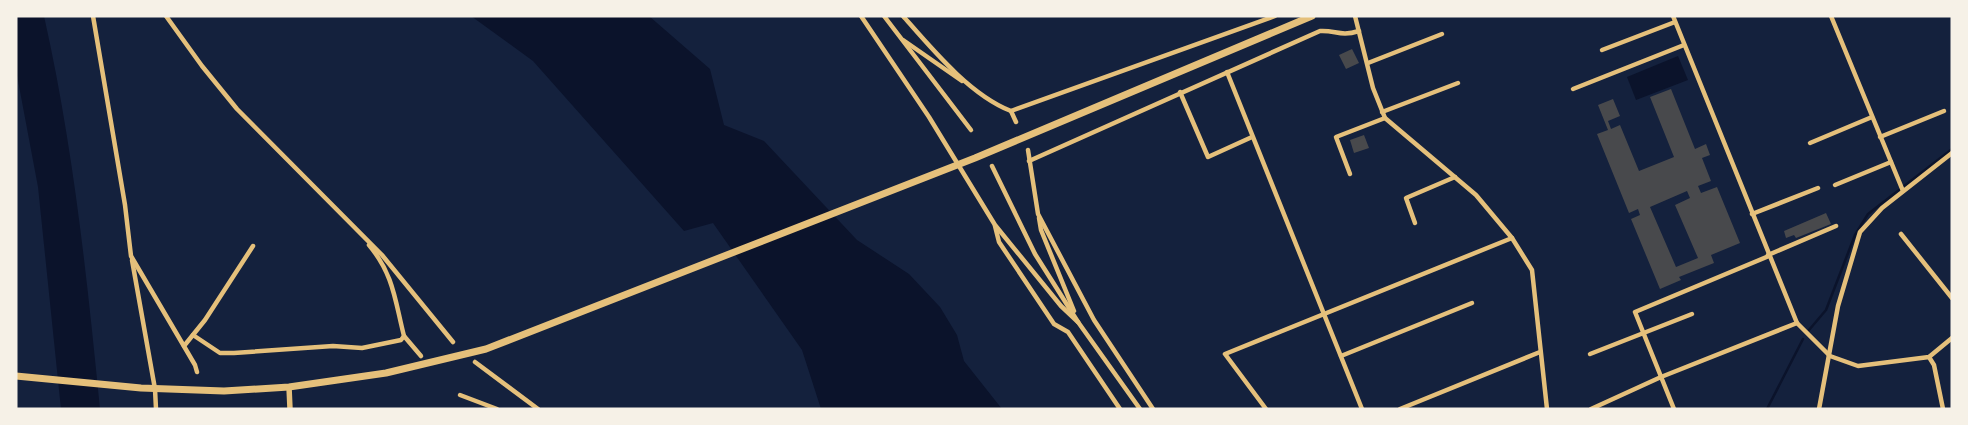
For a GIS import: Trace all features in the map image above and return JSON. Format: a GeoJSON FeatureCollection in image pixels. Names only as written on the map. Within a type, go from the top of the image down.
{"type":"FeatureCollection","features":[{"type":"Feature","properties":{"kind":"main road"},"geometry":{"type":"LineString","coordinates":[[16,376],[141,388],[224,391],[289,387],[386,373],[486,349],[975,158],[1312,16]]}},
{"type":"Feature","properties":{"kind":"street"},"geometry":{"type":"LineString","coordinates":[[93,16],[125,205],[131,256],[155,389],[156,409]]}},
{"type":"Feature","properties":{"kind":"street"},"geometry":{"type":"LineString","coordinates":[[166,16],[236,109],[382,255],[453,342]]}},
{"type":"Feature","properties":{"kind":"street"},"geometry":{"type":"LineString","coordinates":[[861,16],[929,117],[995,225],[1061,306],[1078,322]]}},
{"type":"Feature","properties":{"kind":"street"},"geometry":{"type":"LineString","coordinates":[[884,16],[971,130]]}},
{"type":"Feature","properties":{"kind":"street"},"geometry":{"type":"LineString","coordinates":[[904,16],[970,86]]}},
{"type":"Feature","properties":{"kind":"street"},"geometry":{"type":"LineString","coordinates":[[898,36],[995,105],[1011,111],[1275,16]]}},
{"type":"Feature","properties":{"kind":"street"},"geometry":{"type":"LineString","coordinates":[[1354,16],[1368,63],[1373,88],[1385,118],[1476,195],[1512,238],[1532,270],[1548,409]]}},
{"type":"Feature","properties":{"kind":"street"},"geometry":{"type":"LineString","coordinates":[[1673,16],[1797,323],[1830,356],[1858,366],[1929,358],[1952,338]]}},
{"type":"Feature","properties":{"kind":"street"},"geometry":{"type":"LineString","coordinates":[[1831,16],[1902,191]]}},
{"type":"Feature","properties":{"kind":"street"},"geometry":{"type":"LineString","coordinates":[[1602,50],[1675,22]]}},
{"type":"Feature","properties":{"kind":"street"},"geometry":{"type":"LineString","coordinates":[[1030,161],[1180,92],[1320,31],[1328,30],[1346,35],[1359,31]]}},
{"type":"Feature","properties":{"kind":"street"},"geometry":{"type":"LineString","coordinates":[[1368,63],[1442,34]]}},
{"type":"Feature","properties":{"kind":"street"},"geometry":{"type":"LineString","coordinates":[[1573,90],[1684,45]]}},
{"type":"Feature","properties":{"kind":"street"},"geometry":{"type":"LineString","coordinates":[[1227,72],[1252,138],[1325,312],[1362,409]]}},
{"type":"Feature","properties":{"kind":"street"},"geometry":{"type":"LineString","coordinates":[[1382,112],[1458,83]]}},
{"type":"Feature","properties":{"kind":"street"},"geometry":{"type":"LineString","coordinates":[[1180,92],[1208,157],[1252,138]]}},
{"type":"Feature","properties":{"kind":"street"},"geometry":{"type":"LineString","coordinates":[[1011,111],[1016,122]]}},
{"type":"Feature","properties":{"kind":"street"},"geometry":{"type":"LineString","coordinates":[[1880,137],[1944,111]]}},
{"type":"Feature","properties":{"kind":"street"},"geometry":{"type":"LineString","coordinates":[[1350,174],[1336,137],[1385,118]]}},
{"type":"Feature","properties":{"kind":"street"},"geometry":{"type":"LineString","coordinates":[[1810,143],[1872,118]]}},
{"type":"Feature","properties":{"kind":"street"},"geometry":{"type":"LineString","coordinates":[[1028,150],[1041,230],[1078,322]]}},
{"type":"Feature","properties":{"kind":"street"},"geometry":{"type":"LineString","coordinates":[[1819,409],[1838,306],[1860,232],[1882,208],[1952,153]]}},
{"type":"Feature","properties":{"kind":"street"},"geometry":{"type":"LineString","coordinates":[[1835,185],[1891,162]]}},
{"type":"Feature","properties":{"kind":"street"},"geometry":{"type":"LineString","coordinates":[[992,166],[1035,254],[1078,322],[1140,409]]}},
{"type":"Feature","properties":{"kind":"street"},"geometry":{"type":"LineString","coordinates":[[1414,223],[1406,198],[1455,177]]}},
{"type":"Feature","properties":{"kind":"street"},"geometry":{"type":"LineString","coordinates":[[1752,214],[1818,188]]}},
{"type":"Feature","properties":{"kind":"street"},"geometry":{"type":"LineString","coordinates":[[1038,214],[1094,320],[1153,409]]}},
{"type":"Feature","properties":{"kind":"street"},"geometry":{"type":"LineString","coordinates":[[995,225],[999,242],[1054,324],[1068,332],[1120,409]]}},
{"type":"Feature","properties":{"kind":"street"},"geometry":{"type":"LineString","coordinates":[[1674,409],[1635,312],[1836,226]]}},
{"type":"Feature","properties":{"kind":"street"},"geometry":{"type":"LineString","coordinates":[[354,227],[376,254],[392,284],[404,336],[421,356]]}},
{"type":"Feature","properties":{"kind":"street"},"geometry":{"type":"LineString","coordinates":[[1902,234],[1952,298]]}},
{"type":"Feature","properties":{"kind":"street"},"geometry":{"type":"LineString","coordinates":[[1266,409],[1224,354],[1512,238]]}},
{"type":"Feature","properties":{"kind":"street"},"geometry":{"type":"LineString","coordinates":[[184,346],[254,246]]}},
{"type":"Feature","properties":{"kind":"street"},"geometry":{"type":"LineString","coordinates":[[131,256],[184,346],[197,372]]}},
{"type":"Feature","properties":{"kind":"street"},"geometry":{"type":"LineString","coordinates":[[1341,356],[1472,303]]}},
{"type":"Feature","properties":{"kind":"street"},"geometry":{"type":"LineString","coordinates":[[1590,354],[1692,314]]}},
{"type":"Feature","properties":{"kind":"street"},"geometry":{"type":"LineString","coordinates":[[1592,409],[1661,377],[1797,323]]}},
{"type":"Feature","properties":{"kind":"street"},"geometry":{"type":"LineString","coordinates":[[193,335],[220,353],[333,346],[362,348],[394,342],[404,336]]}},
{"type":"Feature","properties":{"kind":"street"},"geometry":{"type":"LineString","coordinates":[[1400,409],[1540,352]]}},
{"type":"Feature","properties":{"kind":"street"},"geometry":{"type":"LineString","coordinates":[[1929,358],[1934,365],[1943,409]]}},
{"type":"Feature","properties":{"kind":"street"},"geometry":{"type":"LineString","coordinates":[[475,362],[538,409]]}},
{"type":"Feature","properties":{"kind":"street"},"geometry":{"type":"LineString","coordinates":[[289,387],[290,409]]}},
{"type":"Feature","properties":{"kind":"street"},"geometry":{"type":"LineString","coordinates":[[460,396],[497,409]]}},
{"type":"Feature","properties":{"kind":"water"},"geometry":{"type":"Polygon","coordinates":[[[16,16],[44,16],[63,113],[78,211],[100,409],[61,409],[38,187],[16,70],[16,16]]]}},
{"type":"Feature","properties":{"kind":"water"},"geometry":{"type":"Polygon","coordinates":[[[471,16],[649,16],[710,69],[724,125],[764,141],[857,240],[909,274],[940,307],[957,335],[964,361],[1002,409],[821,409],[802,350],[713,223],[684,231],[533,61],[471,16]]]}},
{"type":"Feature","properties":{"kind":"water"},"geometry":{"type":"Polygon","coordinates":[[[1678,56],[1688,80],[1636,100],[1627,77],[1678,56]]]}},
{"type":"Feature","properties":{"kind":"building"},"geometry":{"type":"Polygon","coordinates":[[[1352,49],[1359,63],[1346,69],[1339,55],[1352,49]]]}},
{"type":"Feature","properties":{"kind":"building"},"geometry":{"type":"Polygon","coordinates":[[[1671,89],[1695,149],[1706,144],[1710,155],[1702,158],[1711,181],[1698,186],[1701,193],[1717,187],[1740,243],[1711,255],[1714,263],[1679,277],[1681,280],[1660,289],[1631,219],[1640,215],[1638,209],[1629,213],[1597,134],[1608,130],[1598,105],[1613,99],[1620,116],[1608,121],[1611,129],[1620,125],[1639,171],[1674,157],[1650,97],[1671,89]],[[1687,191],[1650,207],[1676,267],[1698,258],[1675,205],[1690,198],[1687,191]]]}},
{"type":"Feature","properties":{"kind":"building"},"geometry":{"type":"Polygon","coordinates":[[[1364,135],[1369,148],[1354,153],[1350,140],[1364,135]]]}},
{"type":"Feature","properties":{"kind":"building"},"geometry":{"type":"Polygon","coordinates":[[[1826,213],[1831,224],[1796,238],[1794,235],[1786,238],[1784,231],[1826,213]]]}},
{"type":"Feature","properties":{"kind":"waterway"},"geometry":{"type":"LineString","coordinates":[[1809,330],[1826,310],[1855,235],[1868,214],[1952,149]]}},
{"type":"Feature","properties":{"kind":"waterway"},"geometry":{"type":"LineString","coordinates":[[1767,409],[1803,339]]}}]}
